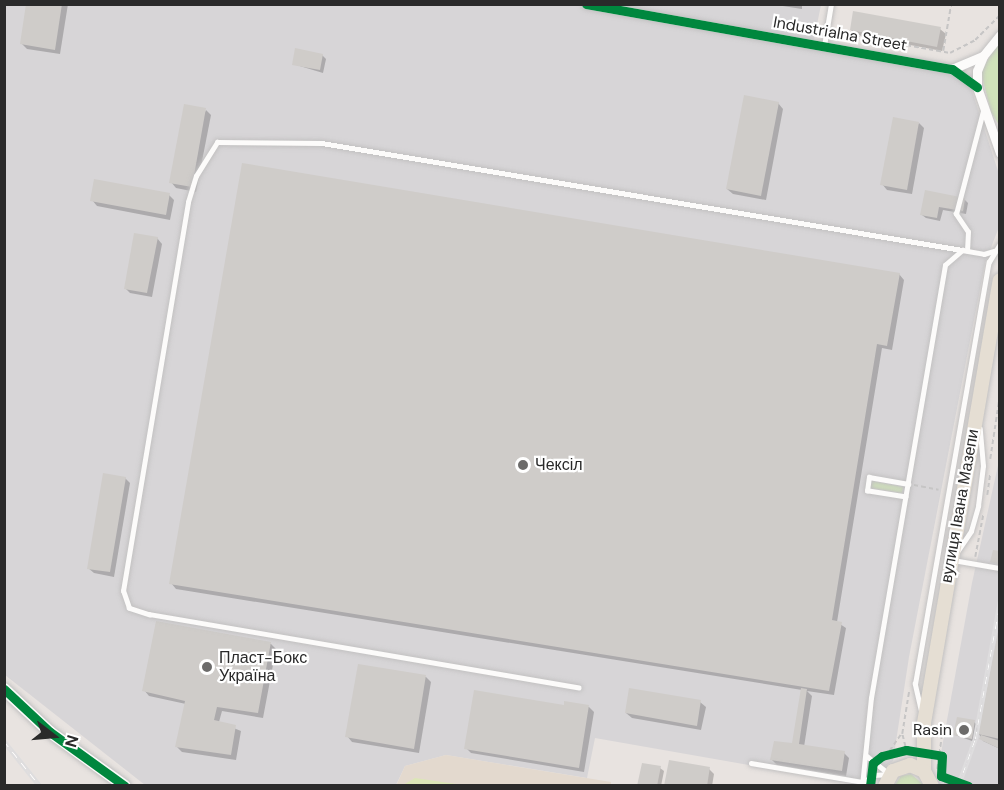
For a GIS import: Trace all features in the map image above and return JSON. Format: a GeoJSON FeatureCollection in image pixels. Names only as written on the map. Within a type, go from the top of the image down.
{"type":"FeatureCollection","features":[{"type":"Feature","properties":{"kind":"main road","name":"вулиця Івана Мазепи"},"geometry":{"type":"LineString","coordinates":[[906,765],[914,752],[923,728],[999,280]]}},
{"type":"Feature","properties":{"kind":"main road","name":"вулиця Івана Мазепи"},"geometry":{"type":"LineString","coordinates":[[914,752],[933,779]]}},
{"type":"Feature","properties":{"kind":"main road"},"geometry":{"type":"LineString","coordinates":[[888,780],[906,765],[933,779]]}},
{"type":"Feature","properties":{"kind":"street","name":"Industrialna Street"},"geometry":{"type":"LineString","coordinates":[[586,4],[952,69],[977,87]]}},
{"type":"Feature","properties":{"kind":"street"},"geometry":{"type":"LineString","coordinates":[[999,35],[983,56],[977,87],[995,128],[999,153]]}},
{"type":"Feature","properties":{"kind":"street"},"geometry":{"type":"LineString","coordinates":[[952,69],[983,56]]}},
{"type":"Feature","properties":{"kind":"street"},"geometry":{"type":"LineString","coordinates":[[4,689],[50,732],[125,786]]}},
{"type":"Feature","properties":{"kind":"lane"},"geometry":{"type":"LineString","coordinates":[[824,46],[831,4]]}},
{"type":"Feature","properties":{"kind":"lane"},"geometry":{"type":"LineString","coordinates":[[888,780],[878,758],[870,708],[945,265],[965,250],[968,232],[956,214],[984,106]]}},
{"type":"Feature","properties":{"kind":"lane"},"geometry":{"type":"LineString","coordinates":[[579,688],[150,615],[129,608],[123,591],[188,202],[196,176],[218,142],[322,143],[984,254],[994,251]]}},
{"type":"Feature","properties":{"kind":"lane"},"geometry":{"type":"LineString","coordinates":[[923,728],[915,684],[989,262],[999,244]]}},
{"type":"Feature","properties":{"kind":"lane"},"geometry":{"type":"LineString","coordinates":[[984,254],[989,262]]}},
{"type":"Feature","properties":{"kind":"lane"},"geometry":{"type":"LineString","coordinates":[[906,497],[867,491],[869,477],[908,484]]}},
{"type":"Feature","properties":{"kind":"lane"},"geometry":{"type":"LineString","coordinates":[[950,560],[999,568]]}},
{"type":"Feature","properties":{"kind":"lane"},"geometry":{"type":"LineString","coordinates":[[862,784],[878,758]]}},
{"type":"Feature","properties":{"kind":"lane"},"geometry":{"type":"LineString","coordinates":[[751,763],[862,784],[872,776],[888,780]]}},
{"type":"Feature","properties":{"kind":"path"},"geometry":{"type":"LineString","coordinates":[[942,52],[951,4]]}},
{"type":"Feature","properties":{"kind":"path"},"geometry":{"type":"LineString","coordinates":[[826,31],[950,53],[975,40],[999,15]]}},
{"type":"Feature","properties":{"kind":"path"},"geometry":{"type":"LineString","coordinates":[[990,461],[999,393]]}},
{"type":"Feature","properties":{"kind":"path"},"geometry":{"type":"LineString","coordinates":[[987,496],[990,471]]}},
{"type":"Feature","properties":{"kind":"path"},"geometry":{"type":"LineString","coordinates":[[908,484],[939,490]]}},
{"type":"Feature","properties":{"kind":"path"},"geometry":{"type":"LineString","coordinates":[[974,563],[982,520]]}},
{"type":"Feature","properties":{"kind":"path"},"geometry":{"type":"LineString","coordinates":[[872,776],[878,758],[902,734],[909,691]]}},
{"type":"Feature","properties":{"kind":"path"},"geometry":{"type":"LineString","coordinates":[[902,734],[914,752]]}},
{"type":"Feature","properties":{"kind":"path"},"geometry":{"type":"LineString","coordinates":[[944,735],[933,779],[968,786]]}},
{"type":"Feature","properties":{"kind":"path"},"geometry":{"type":"LineString","coordinates":[[878,758],[914,752],[940,756]]}},
{"type":"Feature","properties":{"kind":"path"},"geometry":{"type":"LineString","coordinates":[[940,756],[940,776],[953,784]]}},
{"type":"Feature","properties":{"kind":"shaded area"},"geometry":{"type":"Polygon","coordinates":[[[4,5],[821,5],[813,44],[952,69],[969,82],[999,174],[999,227],[985,263],[909,657],[893,761],[857,784],[595,738],[587,778],[446,755],[405,766],[396,785],[145,785],[5,675],[4,5]]]}},
{"type":"Feature","properties":{"kind":"shaded area"},"geometry":{"type":"Polygon","coordinates":[[[999,461],[999,785],[935,786],[972,583],[999,461]]]}},
{"type":"Feature","properties":{"kind":"shaded area"},"geometry":{"type":"Polygon","coordinates":[[[446,755],[611,782],[611,786],[396,786],[405,766],[446,755]]]}},
{"type":"Feature","properties":{"kind":"green space"},"geometry":{"type":"Polygon","coordinates":[[[999,40],[999,125],[991,112],[981,72],[999,40]]]}},
{"type":"Feature","properties":{"kind":"green space"},"geometry":{"type":"Polygon","coordinates":[[[872,481],[903,487],[902,493],[871,488],[872,481]]]}},
{"type":"Feature","properties":{"kind":"green space"},"geometry":{"type":"Polygon","coordinates":[[[911,774],[924,785],[894,786],[901,776],[911,774]]]}},
{"type":"Feature","properties":{"kind":"green space"},"geometry":{"type":"Polygon","coordinates":[[[415,778],[463,785],[403,785],[415,778]]]}},
{"type":"Feature","properties":{"kind":"building"},"geometry":{"type":"Polygon","coordinates":[[[26,4],[62,4],[55,50],[20,44],[26,4]]]}},
{"type":"Feature","properties":{"kind":"building"},"geometry":{"type":"Polygon","coordinates":[[[853,11],[941,27],[937,47],[850,30],[853,11]]]}},
{"type":"Feature","properties":{"kind":"building"},"geometry":{"type":"Polygon","coordinates":[[[295,48],[323,54],[320,70],[292,65],[295,48]]]}},
{"type":"Feature","properties":{"kind":"building"},"geometry":{"type":"Polygon","coordinates":[[[744,95],[779,102],[761,196],[726,189],[744,95]]]}},
{"type":"Feature","properties":{"kind":"building"},"geometry":{"type":"Polygon","coordinates":[[[184,104],[206,108],[192,187],[169,183],[184,104]]]}},
{"type":"Feature","properties":{"kind":"building"},"geometry":{"type":"Polygon","coordinates":[[[893,117],[919,122],[907,190],[880,185],[893,117]]]}},
{"type":"Feature","properties":{"kind":"building","name":"Чексіл"},"geometry":{"type":"Polygon","coordinates":[[[242,163],[900,273],[887,346],[877,344],[832,620],[842,622],[829,691],[169,584],[242,163]]]}},
{"type":"Feature","properties":{"kind":"building"},"geometry":{"type":"Polygon","coordinates":[[[94,179],[170,193],[166,215],[90,201],[94,179]]]}},
{"type":"Feature","properties":{"kind":"building"},"geometry":{"type":"Polygon","coordinates":[[[925,190],[965,198],[963,211],[939,207],[937,218],[920,215],[925,190]]]}},
{"type":"Feature","properties":{"kind":"building"},"geometry":{"type":"Polygon","coordinates":[[[134,233],[158,237],[147,293],[124,289],[134,233]]]}},
{"type":"Feature","properties":{"kind":"building"},"geometry":{"type":"Polygon","coordinates":[[[103,473],[126,477],[110,572],[87,569],[103,473]]]}},
{"type":"Feature","properties":{"kind":"building"},"geometry":{"type":"Polygon","coordinates":[[[993,550],[1000,551],[1000,565],[990,562],[993,550]]]}},
{"type":"Feature","properties":{"kind":"building","name":"Пласт-Бокс Україна"},"geometry":{"type":"Polygon","coordinates":[[[156,621],[271,642],[258,713],[217,707],[214,720],[236,725],[231,755],[175,747],[185,701],[142,691],[156,621]]]}},
{"type":"Feature","properties":{"kind":"building"},"geometry":{"type":"Polygon","coordinates":[[[1000,622],[998,699],[1000,739],[978,734],[1000,622]]]}},
{"type":"Feature","properties":{"kind":"building"},"geometry":{"type":"Polygon","coordinates":[[[358,664],[426,675],[414,749],[345,737],[358,664]]]}},
{"type":"Feature","properties":{"kind":"building"},"geometry":{"type":"Polygon","coordinates":[[[629,688],[701,700],[697,726],[625,713],[629,688]]]}},
{"type":"Feature","properties":{"kind":"building"},"geometry":{"type":"Polygon","coordinates":[[[801,688],[807,689],[799,744],[845,751],[842,771],[770,760],[774,741],[792,743],[801,688]]]}},
{"type":"Feature","properties":{"kind":"building"},"geometry":{"type":"Polygon","coordinates":[[[474,690],[564,705],[564,701],[589,705],[579,768],[464,749],[474,690]]]}},
{"type":"Feature","properties":{"kind":"building","name":"Rasin"},"geometry":{"type":"Polygon","coordinates":[[[957,717],[975,720],[972,739],[953,735],[957,717]]]}},
{"type":"Feature","properties":{"kind":"building"},"geometry":{"type":"Polygon","coordinates":[[[981,735],[1000,741],[998,748],[979,739],[981,735]]]}},
{"type":"Feature","properties":{"kind":"building"},"geometry":{"type":"Polygon","coordinates":[[[669,760],[710,767],[707,786],[664,786],[669,760]]]}},
{"type":"Feature","properties":{"kind":"building"},"geometry":{"type":"Polygon","coordinates":[[[642,763],[661,766],[657,786],[637,786],[642,763]]]}},
{"type":"Feature","properties":{"kind":"railway"},"geometry":{"type":"LineString","coordinates":[[958,786],[975,739],[1000,601]]}},
{"type":"Feature","properties":{"kind":"railway"},"geometry":{"type":"LineString","coordinates":[[4,741],[40,786]]}},
{"type":"Feature","properties":{"kind":"cycle path"},"geometry":{"type":"LineString","coordinates":[[586,4],[952,69],[977,87]]}},
{"type":"Feature","properties":{"kind":"cycle path"},"geometry":{"type":"LineString","coordinates":[[4,689],[50,732],[125,786]]}},
{"type":"Feature","properties":{"kind":"cycle path"},"geometry":{"type":"LineString","coordinates":[[870,786],[873,763],[882,756],[906,750],[942,756],[941,776],[968,786]]}},
{"type":"Feature","properties":{"kind":"place","name":"Чексіл"},"geometry":{"type":"Point","coordinates":[523,465]}},
{"type":"Feature","properties":{"kind":"place","name":"Пласт-Бокс Україна"},"geometry":{"type":"Point","coordinates":[207,667]}},
{"type":"Feature","properties":{"kind":"place","name":"Rasin"},"geometry":{"type":"Point","coordinates":[964,730]}}]}
